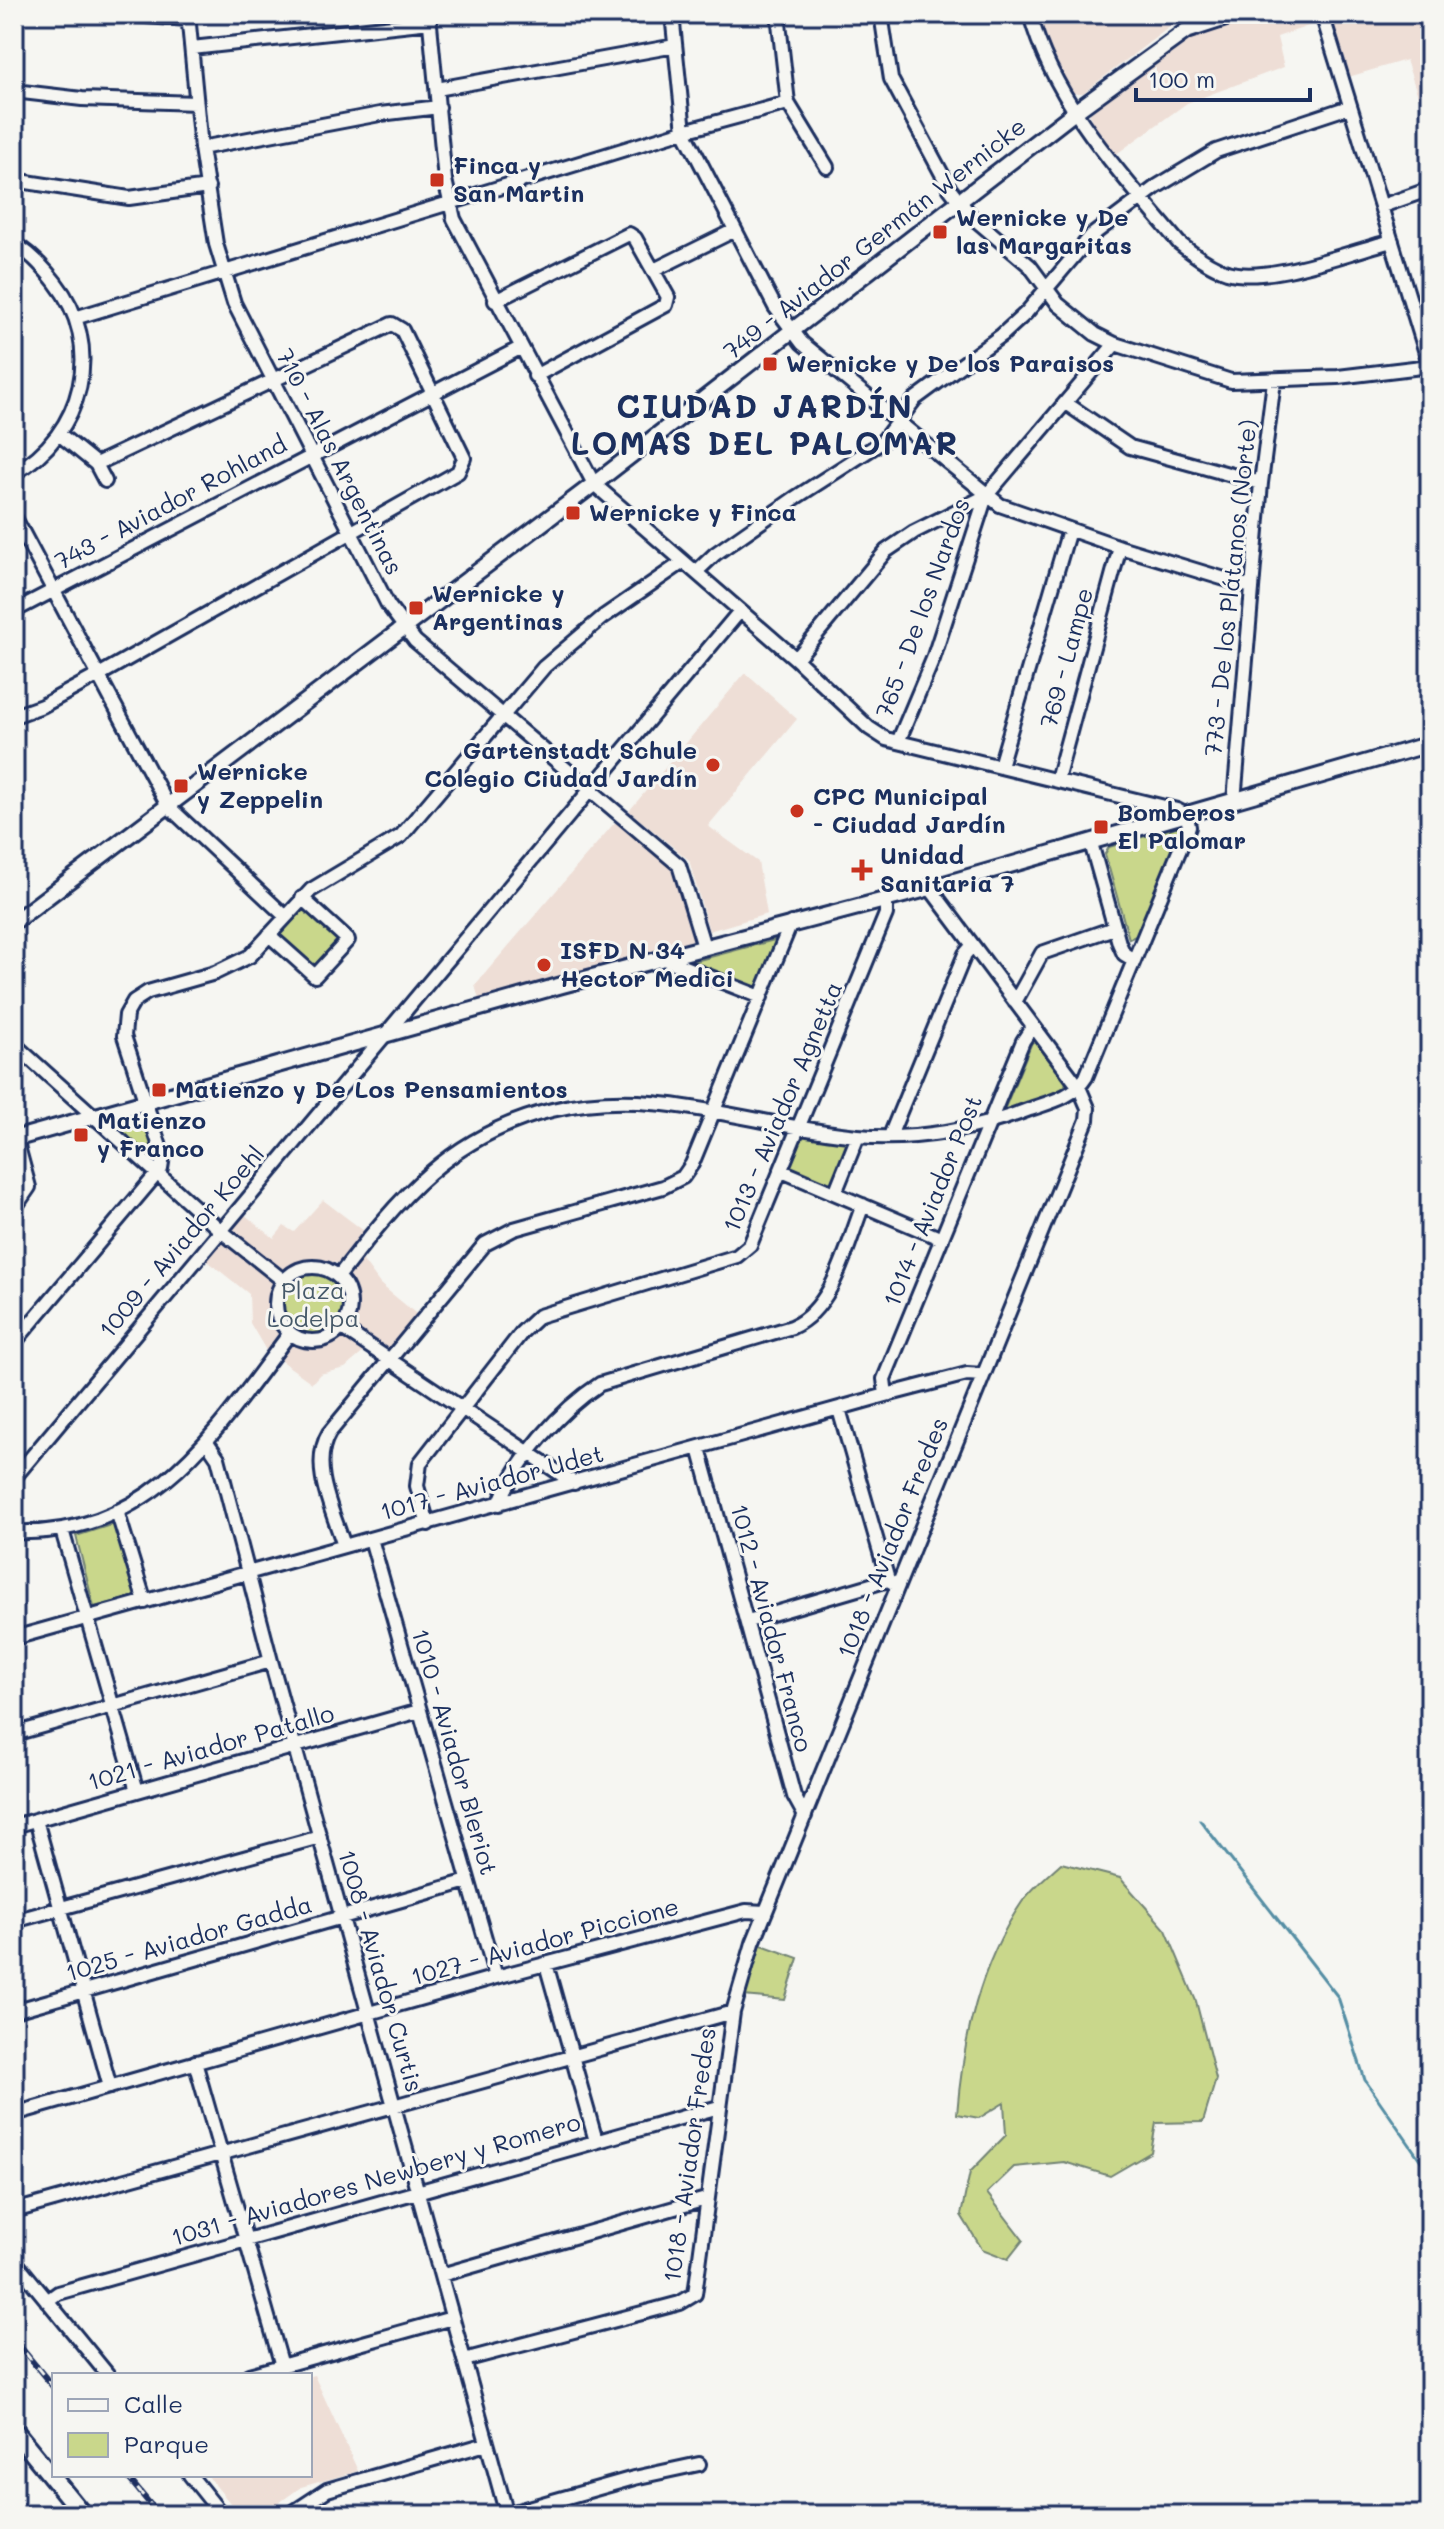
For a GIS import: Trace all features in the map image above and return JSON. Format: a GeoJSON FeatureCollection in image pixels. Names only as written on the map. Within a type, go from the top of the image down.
{"type":"FeatureCollection","features":[{"type":"Feature","properties":{"kind":"main road"},"geometry":{"type":"LineString","coordinates":[[14,2430],[52,2477]]}},
{"type":"Feature","properties":{"kind":"main road"},"geometry":{"type":"LineString","coordinates":[[52,2477],[83,2515]]}},
{"type":"Feature","properties":{"kind":"street"},"geometry":{"type":"LineString","coordinates":[[117,14],[188,16]]}},
{"type":"Feature","properties":{"kind":"street"},"geometry":{"type":"LineString","coordinates":[[672,14],[684,131],[733,231],[793,332],[817,356],[986,496],[1015,512],[1251,587]]}},
{"type":"Feature","properties":{"kind":"street"},"geometry":{"type":"LineString","coordinates":[[778,14],[788,103],[827,167]]}},
{"type":"Feature","properties":{"kind":"street"},"geometry":{"type":"LineString","coordinates":[[881,14],[891,79],[927,151],[960,204],[1030,266],[1069,314],[1115,344],[1231,381],[1274,381],[1430,366],[1322,14]]}},
{"type":"Feature","properties":{"kind":"street"},"geometry":{"type":"LineString","coordinates":[[1030,14],[1048,62],[1076,111],[1179,243],[1228,272],[1244,275],[1280,270],[1392,241]]}},
{"type":"Feature","properties":{"kind":"street"},"geometry":{"type":"LineString","coordinates":[[1181,14],[1186,31]]}},
{"type":"Feature","properties":{"kind":"street","name":"749 - Aviador Germán Wernicke"},"geometry":{"type":"LineString","coordinates":[[14,922],[594,484],[960,204],[1076,111],[1186,31],[1238,14]]}},
{"type":"Feature","properties":{"kind":"street","name":"710 - Alas Argentinas"},"geometry":{"type":"LineString","coordinates":[[188,16],[201,148],[223,274],[271,380],[404,629],[679,865],[704,947]]}},
{"type":"Feature","properties":{"kind":"street"},"geometry":{"type":"LineString","coordinates":[[192,48],[429,18],[454,219],[594,484],[796,659],[869,728],[898,742],[1187,815]]}},
{"type":"Feature","properties":{"kind":"street"},"geometry":{"type":"LineString","coordinates":[[437,89],[675,46]]}},
{"type":"Feature","properties":{"kind":"street"},"geometry":{"type":"LineString","coordinates":[[14,91],[82,99],[196,103]]}},
{"type":"Feature","properties":{"kind":"street"},"geometry":{"type":"LineString","coordinates":[[78,317],[684,131],[788,103]]}},
{"type":"Feature","properties":{"kind":"street"},"geometry":{"type":"LineString","coordinates":[[201,148],[380,114],[439,107]]}},
{"type":"Feature","properties":{"kind":"street"},"geometry":{"type":"LineString","coordinates":[[696,572],[715,554],[795,498],[882,442],[922,392],[1002,335],[1091,236],[1141,198],[1216,151],[1349,107]]}},
{"type":"Feature","properties":{"kind":"street"},"geometry":{"type":"LineString","coordinates":[[14,180],[129,198],[208,187]]}},
{"type":"Feature","properties":{"kind":"street"},"geometry":{"type":"LineString","coordinates":[[1382,206],[1430,189]]}},
{"type":"Feature","properties":{"kind":"street"},"geometry":{"type":"LineString","coordinates":[[654,270],[733,231]]}},
{"type":"Feature","properties":{"kind":"street"},"geometry":{"type":"LineString","coordinates":[[495,301],[631,235],[654,270],[667,303],[535,376]]}},
{"type":"Feature","properties":{"kind":"street"},"geometry":{"type":"LineString","coordinates":[[14,244],[45,269],[78,317],[82,374],[74,409],[59,434],[44,452],[14,473]]}},
{"type":"Feature","properties":{"kind":"street"},"geometry":{"type":"LineString","coordinates":[[14,716],[42,706],[97,676],[350,530],[458,472],[464,463],[463,452],[402,330],[396,324],[388,325],[96,464]]}},
{"type":"Feature","properties":{"kind":"street","name":"765 - De los Nardos"},"geometry":{"type":"LineString","coordinates":[[898,742],[933,659],[986,496],[1115,344]]}},
{"type":"Feature","properties":{"kind":"street","name":"743 - Aviador Rohland"},"geometry":{"type":"LineString","coordinates":[[14,611],[520,348]]}},
{"type":"Feature","properties":{"kind":"street","name":"773 - De los Plátanos (Norte)"},"geometry":{"type":"LineString","coordinates":[[1234,801],[1251,587],[1274,381]]}},
{"type":"Feature","properties":{"kind":"street"},"geometry":{"type":"LineString","coordinates":[[1067,404],[1130,447],[1261,483]]}},
{"type":"Feature","properties":{"kind":"street"},"geometry":{"type":"LineString","coordinates":[[59,434],[96,464],[105,481]]}},
{"type":"Feature","properties":{"kind":"street"},"geometry":{"type":"LineString","coordinates":[[796,659],[886,551],[914,532],[986,496]]}},
{"type":"Feature","properties":{"kind":"street"},"geometry":{"type":"LineString","coordinates":[[14,516],[168,806],[285,916]]}},
{"type":"Feature","properties":{"kind":"street"},"geometry":{"type":"LineString","coordinates":[[1000,766],[1069,530]]}},
{"type":"Feature","properties":{"kind":"street","name":"769 - Lampe"},"geometry":{"type":"LineString","coordinates":[[1057,780],[1120,547]]}},
{"type":"Feature","properties":{"kind":"street"},"geometry":{"type":"LineString","coordinates":[[14,1343],[158,1173],[163,1156],[124,1036],[126,1015],[134,1001],[148,992],[238,963],[250,956],[302,898],[410,828],[501,714],[544,667],[583,632],[683,562]]}},
{"type":"Feature","properties":{"kind":"street","name":"1009 - Aviador Koehl"},"geometry":{"type":"LineString","coordinates":[[14,1478],[740,611]]}},
{"type":"Feature","properties":{"kind":"street"},"geometry":{"type":"LineString","coordinates":[[14,1209],[29,1187],[15,1139],[791,923],[930,888],[1430,744]]}},
{"type":"Feature","properties":{"kind":"street"},"geometry":{"type":"LineString","coordinates":[[338,1277],[395,1205],[427,1173],[456,1151],[510,1125],[551,1110],[618,1100],[715,1110],[858,1136],[890,1136],[989,1124],[1068,1095],[1079,1087],[1134,960],[1188,832],[1187,815]]}},
{"type":"Feature","properties":{"kind":"street"},"geometry":{"type":"LineString","coordinates":[[1091,843],[1114,928],[1124,954],[1134,960]]}},
{"type":"Feature","properties":{"kind":"street"},"geometry":{"type":"LineString","coordinates":[[930,888],[1079,1087]]}},
{"type":"Feature","properties":{"kind":"street"},"geometry":{"type":"LineString","coordinates":[[269,935],[315,976],[348,940],[302,898]]}},
{"type":"Feature","properties":{"kind":"street","name":"1013 - Aviador Agnetta"},"geometry":{"type":"LineString","coordinates":[[428,1524],[417,1486],[418,1470],[461,1407],[539,1316],[745,1252],[755,1238],[886,914],[886,900]]}},
{"type":"Feature","properties":{"kind":"street"},"geometry":{"type":"LineString","coordinates":[[344,1546],[321,1470],[321,1452],[329,1433],[474,1255],[491,1241],[514,1229],[679,1180],[692,1164],[791,923]]}},
{"type":"Feature","properties":{"kind":"street"},"geometry":{"type":"LineString","coordinates":[[1015,1002],[1042,953],[1114,928]]}},
{"type":"Feature","properties":{"kind":"street"},"geometry":{"type":"LineString","coordinates":[[890,1136],[965,954],[972,946]]}},
{"type":"Feature","properties":{"kind":"street"},"geometry":{"type":"LineString","coordinates":[[664,959],[761,997]]}},
{"type":"Feature","properties":{"kind":"street","name":"1014 - Aviador Post"},"geometry":{"type":"LineString","coordinates":[[886,1395],[884,1379],[1023,1041],[1033,1026]]}},
{"type":"Feature","properties":{"kind":"street"},"geometry":{"type":"LineString","coordinates":[[14,1044],[220,1230],[284,1281]]}},
{"type":"Feature","properties":{"kind":"street","name":"1018 - Aviador Fredes"},"geometry":{"type":"LineString","coordinates":[[464,2360],[691,2298],[696,2291],[733,2012],[765,1912],[805,1816],[892,1583],[983,1375],[1087,1120],[1088,1108],[1079,1087]]}},
{"type":"Feature","properties":{"kind":"street"},"geometry":{"type":"LineString","coordinates":[[835,1193],[858,1136]]}},
{"type":"Feature","properties":{"kind":"street"},"geometry":{"type":"LineString","coordinates":[[782,1171],[942,1239]]}},
{"type":"Feature","properties":{"kind":"street"},"geometry":{"type":"LineString","coordinates":[[499,1504],[531,1453],[574,1404],[600,1384],[792,1327],[807,1319],[825,1295],[863,1205]]}},
{"type":"Feature","properties":{"kind":"street"},"geometry":{"type":"LineString","coordinates":[[315,1268],[338,1277],[349,1295],[350,1307],[342,1328],[323,1340],[300,1339],[290,1333],[278,1314],[279,1291],[284,1281],[293,1273],[315,1268]]}},
{"type":"Feature","properties":{"kind":"street"},"geometry":{"type":"LineString","coordinates":[[342,1328],[574,1483]]}},
{"type":"Feature","properties":{"kind":"street"},"geometry":{"type":"LineString","coordinates":[[14,1532],[62,1530],[117,1511],[164,1484],[207,1442],[290,1333]]}},
{"type":"Feature","properties":{"kind":"street","name":"1017 - Aviador Udet"},"geometry":{"type":"LineString","coordinates":[[14,1638],[886,1395],[967,1374],[983,1375]]}},
{"type":"Feature","properties":{"kind":"street"},"geometry":{"type":"LineString","coordinates":[[748,1621],[892,1583],[839,1409]]}},
{"type":"Feature","properties":{"kind":"street","name":"1008 - Aviador Curtis"},"geometry":{"type":"LineString","coordinates":[[207,1442],[218,1458],[271,1661],[507,2514]]}},
{"type":"Feature","properties":{"kind":"street","name":"1012 - Aviador Franco"},"geometry":{"type":"LineString","coordinates":[[699,1448],[794,1796],[805,1816]]}},
{"type":"Feature","properties":{"kind":"street"},"geometry":{"type":"LineString","coordinates":[[117,1511],[145,1602]]}},
{"type":"Feature","properties":{"kind":"street"},"geometry":{"type":"LineString","coordinates":[[62,1530],[137,1791]]}},
{"type":"Feature","properties":{"kind":"street","name":"1010 - Aviador Bleriot"},"geometry":{"type":"LineString","coordinates":[[371,1539],[496,1977]]}},
{"type":"Feature","properties":{"kind":"street"},"geometry":{"type":"LineString","coordinates":[[14,1734],[271,1661]]}},
{"type":"Feature","properties":{"kind":"street","name":"1021 - Aviador Patallo"},"geometry":{"type":"LineString","coordinates":[[14,1826],[419,1711]]}},
{"type":"Feature","properties":{"kind":"street"},"geometry":{"type":"LineString","coordinates":[[36,1820],[110,2087]]}},
{"type":"Feature","properties":{"kind":"street"},"geometry":{"type":"LineString","coordinates":[[14,1921],[320,1837]]}},
{"type":"Feature","properties":{"kind":"street","name":"1025 - Aviador Gadda"},"geometry":{"type":"LineString","coordinates":[[14,2011],[468,1881]]}},
{"type":"Feature","properties":{"kind":"street","name":"1027 - Aviador Piccione"},"geometry":{"type":"LineString","coordinates":[[14,2114],[496,1977],[746,1911],[765,1912]]}},
{"type":"Feature","properties":{"kind":"street"},"geometry":{"type":"LineString","coordinates":[[546,1964],[596,2141]]}},
{"type":"Feature","properties":{"kind":"street"},"geometry":{"type":"LineString","coordinates":[[14,2211],[572,2053],[733,2012]]}},
{"type":"Feature","properties":{"kind":"street"},"geometry":{"type":"LineString","coordinates":[[195,2062],[243,2241],[282,2366]]}},
{"type":"Feature","properties":{"kind":"street","name":"1031 - Aviadores Newbery y Romero"},"geometry":{"type":"LineString","coordinates":[[47,2301],[58,2293],[719,2107]]}},
{"type":"Feature","properties":{"kind":"street"},"geometry":{"type":"LineString","coordinates":[[441,2275],[706,2199]]}},
{"type":"Feature","properties":{"kind":"street"},"geometry":{"type":"LineString","coordinates":[[14,2260],[106,2373]]}},
{"type":"Feature","properties":{"kind":"street"},"geometry":{"type":"LineString","coordinates":[[256,2373],[452,2318]]}},
{"type":"Feature","properties":{"kind":"street"},"geometry":{"type":"LineString","coordinates":[[289,2515],[327,2490],[486,2444]]}},
{"type":"Feature","properties":{"kind":"street"},"geometry":{"type":"LineString","coordinates":[[507,2514],[634,2478],[699,2464]]}},
{"type":"Feature","properties":{"kind":"street"},"geometry":{"type":"LineString","coordinates":[[192,2477],[222,2515]]}},
{"type":"Feature","properties":{"kind":"shaded area"},"geometry":{"type":"Polygon","coordinates":[[[1038,14],[1173,14],[1176,22],[1083,93],[1073,93],[1051,56],[1038,14]]]}},
{"type":"Feature","properties":{"kind":"shaded area"},"geometry":{"type":"Polygon","coordinates":[[[1252,14],[1318,14],[1320,22],[1277,37],[1284,67],[1187,103],[1115,155],[1092,125],[1089,108],[1195,31],[1252,14]]]}},
{"type":"Feature","properties":{"kind":"shaded area"},"geometry":{"type":"Polygon","coordinates":[[[1327,14],[1430,14],[1430,132],[1406,60],[1345,78],[1327,14]]]}},
{"type":"Feature","properties":{"kind":"shaded area","name":"Gartenstadt Schule Colegio Ciudad Jardín"},"geometry":{"type":"Polygon","coordinates":[[[745,673],[797,719],[708,826],[758,862],[767,914],[709,931],[689,860],[629,811],[745,673]]]}},
{"type":"Feature","properties":{"kind":"shaded area"},"geometry":{"type":"Polygon","coordinates":[[[617,820],[678,874],[697,939],[479,1000],[475,985],[617,820]]]}},
{"type":"Feature","properties":{"kind":"shaded area"},"geometry":{"type":"Polygon","coordinates":[[[323,1200],[368,1234],[341,1264],[315,1258],[286,1274],[233,1235],[234,1227],[245,1215],[274,1238],[284,1226],[294,1232],[323,1200]]]}},
{"type":"Feature","properties":{"kind":"shaded area"},"geometry":{"type":"Polygon","coordinates":[[[218,1242],[226,1242],[274,1282],[269,1315],[281,1337],[268,1354],[250,1323],[249,1294],[205,1259],[218,1242]]]}},
{"type":"Feature","properties":{"kind":"shaded area"},"geometry":{"type":"Polygon","coordinates":[[[361,1258],[380,1284],[420,1317],[389,1355],[346,1324],[353,1304],[346,1276],[361,1258]]]}},
{"type":"Feature","properties":{"kind":"shaded area"},"geometry":{"type":"Polygon","coordinates":[[[344,1336],[367,1349],[345,1368],[320,1374],[312,1383],[277,1358],[292,1342],[318,1347],[344,1336]]]}},
{"type":"Feature","properties":{"kind":"shaded area"},"geometry":{"type":"Polygon","coordinates":[[[312,2376],[358,2471],[301,2487],[262,2515],[240,2515],[209,2477],[312,2477],[312,2376]]]}},
{"type":"Feature","properties":{"kind":"green space"},"geometry":{"type":"Polygon","coordinates":[[[1179,826],[1183,830],[1138,935],[1129,939],[1105,854],[1109,847],[1179,826]]]}},
{"type":"Feature","properties":{"kind":"green space"},"geometry":{"type":"Polygon","coordinates":[[[302,898],[348,940],[315,976],[269,935],[302,898]]]}},
{"type":"Feature","properties":{"kind":"green space"},"geometry":{"type":"Polygon","coordinates":[[[778,939],[759,990],[684,964],[778,939]]]}},
{"type":"Feature","properties":{"kind":"green space"},"geometry":{"type":"Polygon","coordinates":[[[1032,1042],[1039,1045],[1066,1082],[1064,1088],[1009,1112],[1004,1110],[1032,1042]]]}},
{"type":"Feature","properties":{"kind":"green space"},"geometry":{"type":"Polygon","coordinates":[[[143,1115],[158,1156],[156,1164],[114,1124],[143,1115]]]}},
{"type":"Feature","properties":{"kind":"green space"},"geometry":{"type":"Polygon","coordinates":[[[804,1130],[854,1138],[833,1190],[788,1171],[804,1130]]]}},
{"type":"Feature","properties":{"kind":"green space","name":"Plaza Lodelpa"},"geometry":{"type":"Polygon","coordinates":[[[313,1272],[325,1274],[336,1281],[343,1292],[343,1316],[336,1327],[325,1334],[313,1336],[301,1334],[290,1327],[283,1316],[281,1304],[283,1292],[290,1281],[301,1274],[313,1272]]]}},
{"type":"Feature","properties":{"kind":"green space"},"geometry":{"type":"Polygon","coordinates":[[[117,1523],[138,1596],[94,1607],[76,1536],[117,1523]]]}},
{"type":"Feature","properties":{"kind":"green space"},"geometry":{"type":"Polygon","coordinates":[[[1061,1863],[1120,1878],[1166,1930],[1196,2001],[1216,2079],[1203,2122],[1156,2123],[1151,2152],[1110,2176],[1064,2162],[1014,2167],[987,2193],[1023,2240],[1008,2259],[982,2249],[961,2215],[970,2172],[1006,2135],[1004,2103],[979,2118],[957,2114],[960,2086],[976,2004],[995,1951],[1022,1902],[1061,1863]]]}},
{"type":"Feature","properties":{"kind":"green space"},"geometry":{"type":"Polygon","coordinates":[[[759,1944],[798,1958],[785,2000],[744,1996],[759,1944]]]}},
{"type":"Feature","properties":{"kind":"waterway"},"geometry":{"type":"LineString","coordinates":[[1200,1820],[1338,1997],[1365,2080],[1430,2174]]}},
{"type":"Feature","properties":{"kind":"railway"},"geometry":{"type":"LineString","coordinates":[[14,2339],[52,2386]]}},
{"type":"Feature","properties":{"kind":"railway"},"geometry":{"type":"LineString","coordinates":[[128,2477],[159,2515]]}},
{"type":"Feature","properties":{"kind":"place","name":"Finca y San Martin"},"geometry":{"type":"Point","coordinates":[437,180]}},
{"type":"Feature","properties":{"kind":"place","name":"Wernicke y De las Margaritas"},"geometry":{"type":"Point","coordinates":[940,232]}},
{"type":"Feature","properties":{"kind":"place","name":"Wernicke y De los Paraisos"},"geometry":{"type":"Point","coordinates":[770,364]}},
{"type":"Feature","properties":{"kind":"place","name":"Wernicke y Finca"},"geometry":{"type":"Point","coordinates":[573,513]}},
{"type":"Feature","properties":{"kind":"place","name":"Wernicke y Argentinas"},"geometry":{"type":"Point","coordinates":[416,608]}},
{"type":"Feature","properties":{"kind":"place","name":"Gartenstadt Schule Colegio Ciudad Jardín"},"geometry":{"type":"Point","coordinates":[713,765]}},
{"type":"Feature","properties":{"kind":"place","name":"Wernicke y Zeppelin"},"geometry":{"type":"Point","coordinates":[181,786]}},
{"type":"Feature","properties":{"kind":"place","name":"CPC Municipal - Ciudad Jardín"},"geometry":{"type":"Point","coordinates":[797,811]}},
{"type":"Feature","properties":{"kind":"place","name":"Bomberos El Palomar"},"geometry":{"type":"Point","coordinates":[1101,827]}},
{"type":"Feature","properties":{"kind":"place","name":"Unidad Sanitaria 7"},"geometry":{"type":"Point","coordinates":[862,870]}},
{"type":"Feature","properties":{"kind":"place","name":"ISFD N 34 Hector Medici"},"geometry":{"type":"Point","coordinates":[544,965]}},
{"type":"Feature","properties":{"kind":"place","name":"Matienzo y De Los Pensamientos"},"geometry":{"type":"Point","coordinates":[159,1090]}},
{"type":"Feature","properties":{"kind":"place","name":"Matienzo y Franco"},"geometry":{"type":"Point","coordinates":[81,1135]}},
{"type":"Feature","properties":{"kind":"district","name":"CIUDAD JARDÍN LOMAS DEL PALOMAR"},"geometry":{"type":"Point","coordinates":[765,426]}}]}
